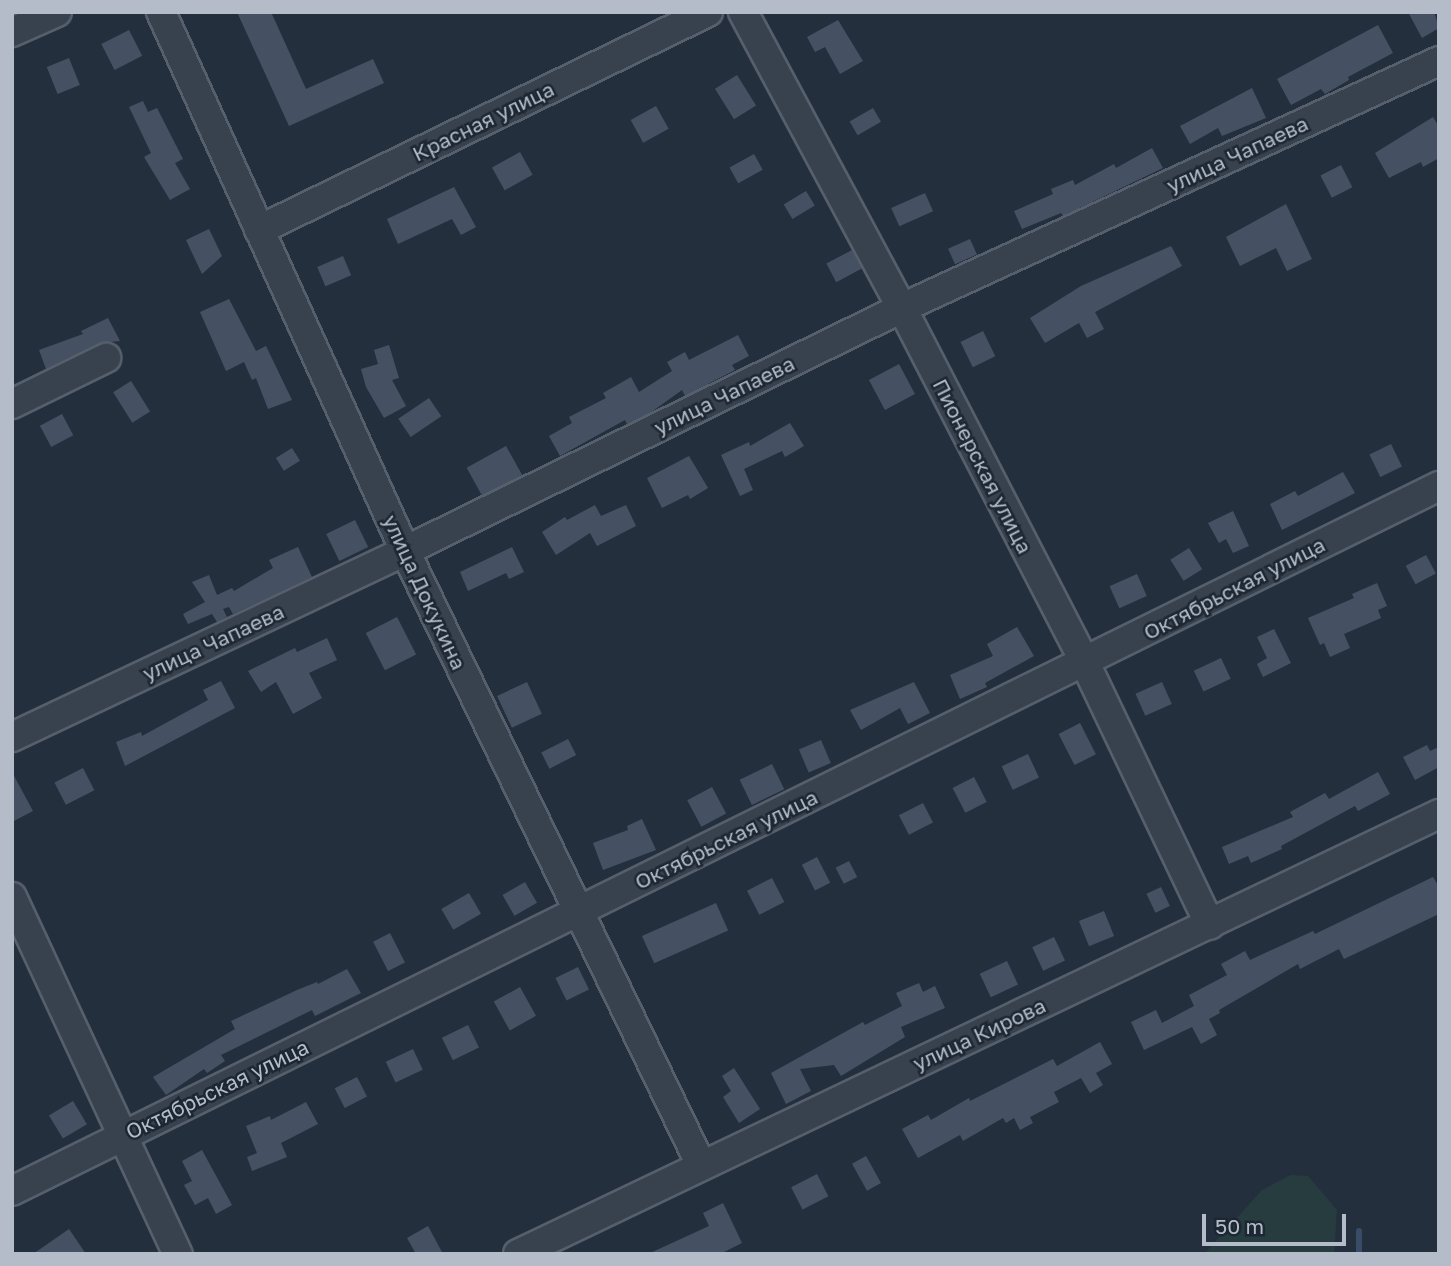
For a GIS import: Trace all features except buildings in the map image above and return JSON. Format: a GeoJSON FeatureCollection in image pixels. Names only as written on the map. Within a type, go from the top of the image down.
{"type":"FeatureCollection","features":[{"type":"Feature","properties":{"kind":"street"},"geometry":{"type":"LineString","coordinates":[[12,32],[57,12]]}},
{"type":"Feature","properties":{"kind":"street","name":"улица Докукина"},"geometry":{"type":"LineString","coordinates":[[161,12],[405,551],[701,1165]]}},
{"type":"Feature","properties":{"kind":"street","name":"Красная улица"},"geometry":{"type":"LineString","coordinates":[[259,230],[708,12]]}},
{"type":"Feature","properties":{"kind":"street","name":"Пионерская улица"},"geometry":{"type":"LineString","coordinates":[[743,12],[902,308],[1085,663],[1210,925]]}},
{"type":"Feature","properties":{"kind":"street","name":"улица Чапаева"},"geometry":{"type":"LineString","coordinates":[[12,737],[405,551],[902,308],[1439,61]]}},
{"type":"Feature","properties":{"kind":"street"},"geometry":{"type":"LineString","coordinates":[[12,404],[106,358]]}},
{"type":"Feature","properties":{"kind":"street","name":"Октябрьская улица"},"geometry":{"type":"LineString","coordinates":[[12,1191],[1439,486]]}},
{"type":"Feature","properties":{"kind":"street","name":"улица Кирова"},"geometry":{"type":"LineString","coordinates":[[518,1254],[1439,814]]}},
{"type":"Feature","properties":{"kind":"street"},"geometry":{"type":"LineString","coordinates":[[12,897],[178,1254]]}},
{"type":"Feature","properties":{"kind":"green space"},"geometry":{"type":"Polygon","coordinates":[[[1291,1175],[1308,1176],[1337,1210],[1334,1254],[1204,1254],[1262,1190],[1291,1175]]]}},
{"type":"Feature","properties":{"kind":"waterway"},"geometry":{"type":"LineString","coordinates":[[1359,1231],[1359,1254]]}}]}
